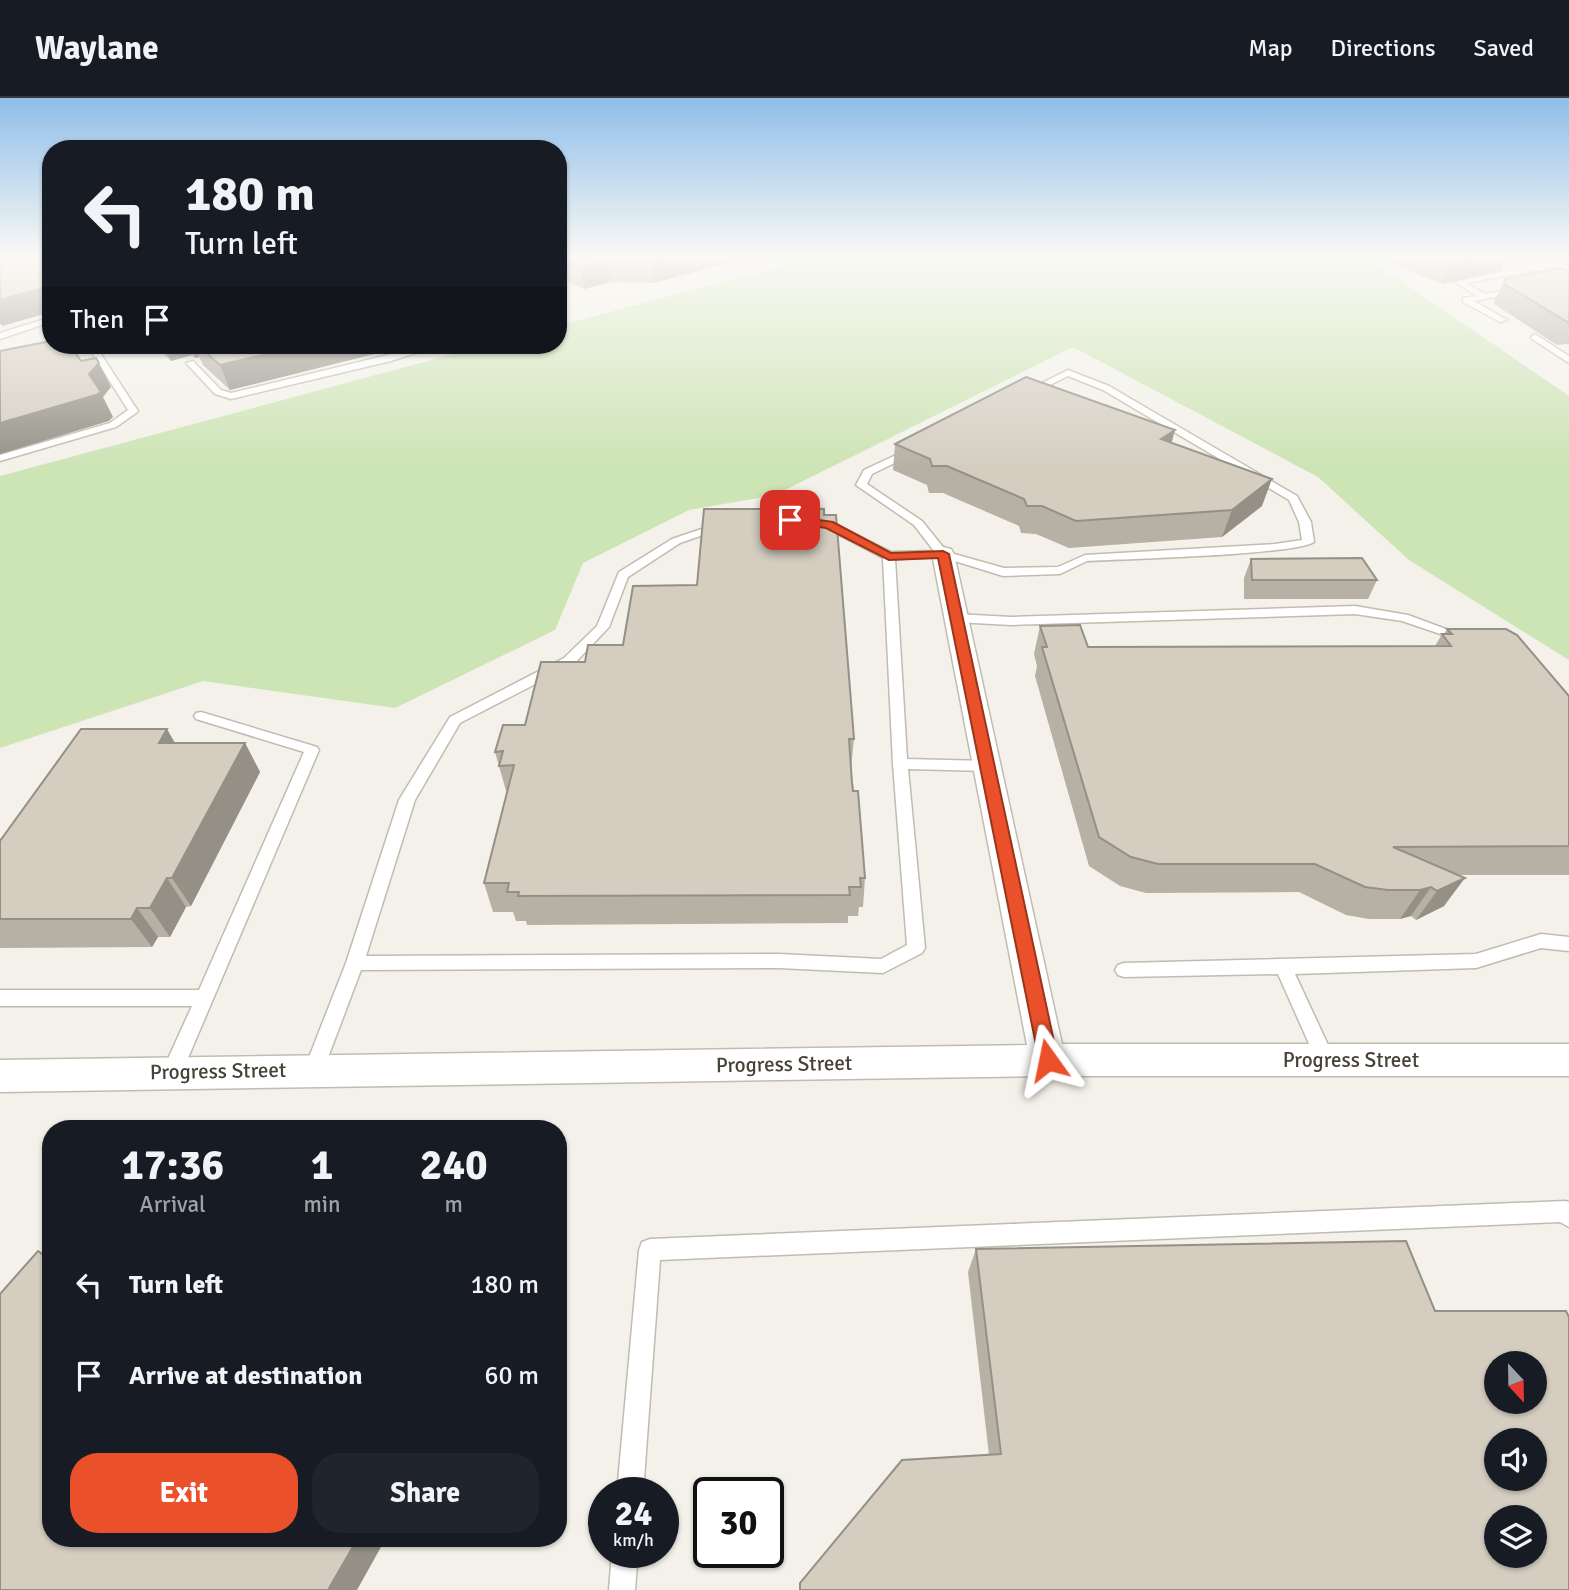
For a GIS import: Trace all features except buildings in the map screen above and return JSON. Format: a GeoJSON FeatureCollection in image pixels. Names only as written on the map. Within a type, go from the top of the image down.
{"type":"FeatureCollection","features":[{"type":"Feature","properties":{"kind":"street"},"geometry":{"type":"LineString","coordinates":[[0,362],[42,352]]}},
{"type":"Feature","properties":{"kind":"street"},"geometry":{"type":"LineString","coordinates":[[943,554],[1048,1060]]}},
{"type":"Feature","properties":{"kind":"street","name":"Progress Street"},"geometry":{"type":"LineString","coordinates":[[0,1076],[1048,1060],[1569,1060]]}},
{"type":"Feature","properties":{"kind":"lane"},"geometry":{"type":"LineString","coordinates":[[0,336],[25,328]]}},
{"type":"Feature","properties":{"kind":"lane"},"geometry":{"type":"LineString","coordinates":[[1535,337],[1569,360]]}},
{"type":"Feature","properties":{"kind":"lane"},"geometry":{"type":"LineString","coordinates":[[0,458],[113,425],[133,411],[97,354]]}},
{"type":"Feature","properties":{"kind":"lane"},"geometry":{"type":"LineString","coordinates":[[202,360],[190,363],[218,392],[232,396],[406,354]]}},
{"type":"Feature","properties":{"kind":"lane"},"geometry":{"type":"LineString","coordinates":[[806,522],[829,525],[889,556],[943,554],[1003,572],[1060,570],[1085,558],[1275,547],[1308,542],[1305,522],[1293,498],[1106,388],[1068,373],[1018,397]]}},
{"type":"Feature","properties":{"kind":"lane"},"geometry":{"type":"LineString","coordinates":[[918,447],[868,472],[861,485],[918,523],[943,554]]}},
{"type":"Feature","properties":{"kind":"lane"},"geometry":{"type":"LineString","coordinates":[[314,1070],[355,963],[407,800],[456,720],[569,661],[603,627],[623,575],[676,541],[712,526],[736,523]]}},
{"type":"Feature","properties":{"kind":"lane"},"geometry":{"type":"LineString","coordinates":[[355,963],[779,961],[883,966],[916,948],[900,764],[889,556]]}},
{"type":"Feature","properties":{"kind":"lane"},"geometry":{"type":"LineString","coordinates":[[956,618],[1011,621],[1354,610],[1404,618],[1478,642]]}},
{"type":"Feature","properties":{"kind":"lane"},"geometry":{"type":"LineString","coordinates":[[172,1072],[312,750],[201,716]]}},
{"type":"Feature","properties":{"kind":"lane"},"geometry":{"type":"LineString","coordinates":[[900,764],[987,766]]}},
{"type":"Feature","properties":{"kind":"lane"},"geometry":{"type":"LineString","coordinates":[[1124,970],[1476,961],[1541,941],[1569,944]]}},
{"type":"Feature","properties":{"kind":"lane"},"geometry":{"type":"LineString","coordinates":[[1283,967],[1326,1060]]}},
{"type":"Feature","properties":{"kind":"lane"},"geometry":{"type":"LineString","coordinates":[[0,998],[203,998]]}},
{"type":"Feature","properties":{"kind":"lane"},"geometry":{"type":"LineString","coordinates":[[631,1477],[650,1250],[1565,1211],[1569,1217]]}},
{"type":"Feature","properties":{"kind":"lane"},"geometry":{"type":"LineString","coordinates":[[622,1590],[624,1568]]}},
{"type":"Feature","properties":{"kind":"green space"},"geometry":{"type":"Polygon","coordinates":[[[567,328],[1469,328],[1569,396],[1569,660],[1409,560],[1318,477],[1073,347],[775,495],[689,510],[583,563],[555,630],[395,708],[203,681],[0,748],[0,476],[454,354],[567,354],[567,328]]]}},
{"type":"Feature","properties":{"kind":"route"},"geometry":{"type":"LineString","coordinates":[[790,520],[829,525],[889,556],[943,554],[1048,1060]]}}]}
